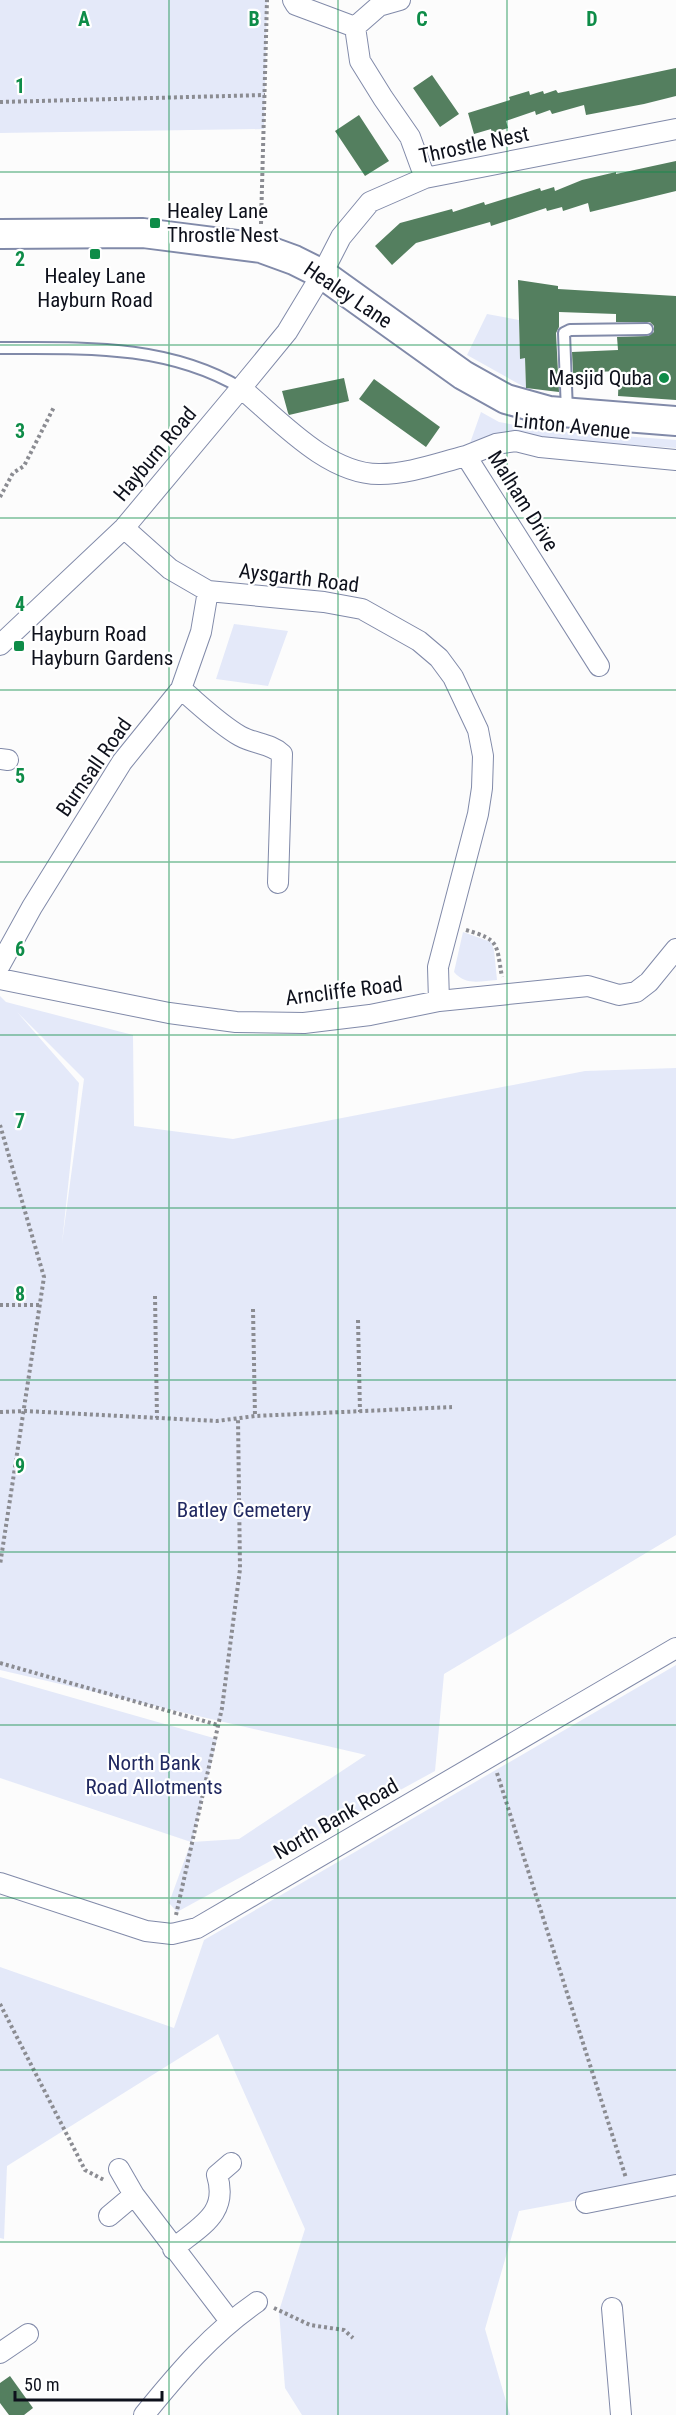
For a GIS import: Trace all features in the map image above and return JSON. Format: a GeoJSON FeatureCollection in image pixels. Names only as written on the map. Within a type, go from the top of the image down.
{"type":"FeatureCollection","features":[{"type":"Feature","properties":{"kind":"main road","name":"Healey Lane"},"geometry":{"type":"LineString","coordinates":[[0,234],[143,232],[261,248],[294,260],[322,274],[463,375],[506,399],[549,411],[676,421]]}},
{"type":"Feature","properties":{"kind":"street"},"geometry":{"type":"LineString","coordinates":[[293,0],[296,5],[355,27]]}},
{"type":"Feature","properties":{"kind":"street"},"geometry":{"type":"LineString","coordinates":[[355,27],[379,6],[400,0]]}},
{"type":"Feature","properties":{"kind":"street"},"geometry":{"type":"LineString","coordinates":[[355,27],[360,61],[410,137],[425,178]]}},
{"type":"Feature","properties":{"kind":"street","name":"Throstle Nest"},"geometry":{"type":"LineString","coordinates":[[322,274],[341,237],[370,201],[425,178],[676,129]]}},
{"type":"Feature","properties":{"kind":"street","name":"Hayburn Road"},"geometry":{"type":"LineString","coordinates":[[0,645],[124,528],[287,332],[322,274]]}},
{"type":"Feature","properties":{"kind":"street","name":"Malham Drive"},"geometry":{"type":"LineString","coordinates":[[241,388],[318,453],[355,471],[378,474],[400,473],[466,456],[599,666]]}},
{"type":"Feature","properties":{"kind":"street","name":"Linton Avenue"},"geometry":{"type":"LineString","coordinates":[[466,456],[496,444],[516,441],[540,447],[676,460]]}},
{"type":"Feature","properties":{"kind":"street","name":"Aysgarth Road"},"geometry":{"type":"LineString","coordinates":[[124,528],[170,569],[208,591],[324,602],[362,609],[419,640],[439,658],[469,708],[478,730],[483,756],[478,814],[438,967],[440,1001]]}},
{"type":"Feature","properties":{"kind":"street","name":"Burnsall Road"},"geometry":{"type":"LineString","coordinates":[[0,964],[44,887],[122,762],[181,689],[201,632],[208,591]]}},
{"type":"Feature","properties":{"kind":"street"},"geometry":{"type":"LineString","coordinates":[[181,689],[242,737],[274,747],[282,754],[284,769],[278,884]]}},
{"type":"Feature","properties":{"kind":"street","name":"Arncliffe Road"},"geometry":{"type":"LineString","coordinates":[[0,980],[168,1013],[236,1022],[304,1023],[370,1015],[440,1001],[588,986],[619,995],[636,992],[649,982],[676,949]]}},
{"type":"Feature","properties":{"kind":"street","name":"North Bank Road"},"geometry":{"type":"LineString","coordinates":[[0,1883],[146,1931],[172,1934],[197,1928],[676,1648]]}},
{"type":"Feature","properties":{"kind":"street"},"geometry":{"type":"LineString","coordinates":[[173,2249],[216,2213],[222,2190],[217,2175],[231,2163]]}},
{"type":"Feature","properties":{"kind":"street"},"geometry":{"type":"LineString","coordinates":[[119,2169],[134,2195],[173,2249],[230,2321]]}},
{"type":"Feature","properties":{"kind":"street"},"geometry":{"type":"LineString","coordinates":[[586,2203],[676,2185]]}},
{"type":"Feature","properties":{"kind":"street"},"geometry":{"type":"LineString","coordinates":[[109,2216],[134,2195]]}},
{"type":"Feature","properties":{"kind":"street"},"geometry":{"type":"LineString","coordinates":[[144,2415],[184,2365],[230,2321],[261,2298]]}},
{"type":"Feature","properties":{"kind":"street"},"geometry":{"type":"LineString","coordinates":[[612,2308],[621,2415]]}},
{"type":"Feature","properties":{"kind":"street"},"geometry":{"type":"LineString","coordinates":[[0,2353],[28,2334]]}},
{"type":"Feature","properties":{"kind":"lane"},"geometry":{"type":"LineString","coordinates":[[567,412],[564,333],[570,330],[647,328]]}},
{"type":"Feature","properties":{"kind":"lane"},"geometry":{"type":"LineString","coordinates":[[0,348],[104,350],[163,356],[220,375],[241,388]]}},
{"type":"Feature","properties":{"kind":"path"},"geometry":{"type":"LineString","coordinates":[[261,248],[267,0]]}},
{"type":"Feature","properties":{"kind":"path"},"geometry":{"type":"LineString","coordinates":[[0,102],[265,95]]}},
{"type":"Feature","properties":{"kind":"path"},"geometry":{"type":"LineString","coordinates":[[0,497],[13,473],[24,466],[54,407]]}},
{"type":"Feature","properties":{"kind":"path"},"geometry":{"type":"LineString","coordinates":[[450,926],[492,939],[497,947],[503,996]]}},
{"type":"Feature","properties":{"kind":"path"},"geometry":{"type":"LineString","coordinates":[[0,1125],[44,1277],[25,1411],[3,1532],[0,1565]]}},
{"type":"Feature","properties":{"kind":"path"},"geometry":{"type":"LineString","coordinates":[[155,1296],[157,1418]]}},
{"type":"Feature","properties":{"kind":"path"},"geometry":{"type":"LineString","coordinates":[[0,1305],[40,1305]]}},
{"type":"Feature","properties":{"kind":"path"},"geometry":{"type":"LineString","coordinates":[[254,1310],[255,1416]]}},
{"type":"Feature","properties":{"kind":"path"},"geometry":{"type":"LineString","coordinates":[[358,1320],[360,1412]]}},
{"type":"Feature","properties":{"kind":"path"},"geometry":{"type":"LineString","coordinates":[[0,1412],[25,1411],[217,1421],[255,1416],[452,1407]]}},
{"type":"Feature","properties":{"kind":"path"},"geometry":{"type":"LineString","coordinates":[[172,1934],[219,1725],[240,1569],[238,1418]]}},
{"type":"Feature","properties":{"kind":"path"},"geometry":{"type":"LineString","coordinates":[[0,1663],[219,1725]]}},
{"type":"Feature","properties":{"kind":"path"},"geometry":{"type":"LineString","coordinates":[[491,1755],[631,2194]]}},
{"type":"Feature","properties":{"kind":"path"},"geometry":{"type":"LineString","coordinates":[[0,2004],[85,2170],[134,2195]]}},
{"type":"Feature","properties":{"kind":"path"},"geometry":{"type":"LineString","coordinates":[[261,2298],[310,2325],[344,2330],[353,2338]]}},
{"type":"Feature","properties":{"kind":"green space"},"geometry":{"type":"Polygon","coordinates":[[[0,0],[267,0],[264,129],[0,133],[0,0]]]}},
{"type":"Feature","properties":{"kind":"green space"},"geometry":{"type":"Polygon","coordinates":[[[487,314],[519,320],[520,358],[525,358],[526,388],[467,355],[487,314]]]}},
{"type":"Feature","properties":{"kind":"green space"},"geometry":{"type":"Polygon","coordinates":[[[481,412],[499,422],[542,430],[676,440],[676,448],[605,443],[594,449],[469,446],[481,412]]]}},
{"type":"Feature","properties":{"kind":"green space"},"geometry":{"type":"Polygon","coordinates":[[[234,624],[288,631],[268,686],[216,679],[234,624]]]}},
{"type":"Feature","properties":{"kind":"green space"},"geometry":{"type":"Polygon","coordinates":[[[463,932],[491,942],[497,980],[468,981],[454,972],[463,932]]]}},
{"type":"Feature","properties":{"kind":"green space"},"geometry":{"type":"Polygon","coordinates":[[[0,996],[6,1002],[133,1035],[134,1126],[233,1139],[585,1071],[676,1068],[676,1535],[444,1674],[435,1771],[177,1912],[169,1903],[191,1842],[0,1778],[0,1677],[217,1739],[192,1842],[239,1839],[366,1755],[0,1670],[0,996]],[[17,1012],[79,1083],[62,1243],[84,1079],[17,1012]]]}},
{"type":"Feature","properties":{"kind":"green space"},"geometry":{"type":"Polygon","coordinates":[[[676,1665],[676,2182],[519,2211],[485,2329],[510,2415],[302,2415],[285,2388],[279,2311],[305,2229],[218,2034],[7,2166],[4,2239],[0,2238],[0,1967],[174,2028],[204,1940],[676,1665]]]}},
{"type":"Feature","properties":{"kind":"building"},"geometry":{"type":"Polygon","coordinates":[[[676,68],[676,96],[644,104],[586,115],[584,105],[552,114],[550,110],[536,115],[535,111],[506,121],[508,128],[492,133],[491,129],[474,134],[468,113],[510,100],[509,97],[529,91],[530,95],[556,90],[558,93],[676,68]]]}},
{"type":"Feature","properties":{"kind":"building"},"geometry":{"type":"Polygon","coordinates":[[[432,75],[459,114],[440,127],[413,88],[432,75]]]}},
{"type":"Feature","properties":{"kind":"building"},"geometry":{"type":"Polygon","coordinates":[[[359,115],[389,161],[365,176],[335,131],[359,115]]]}},
{"type":"Feature","properties":{"kind":"building"},"geometry":{"type":"Polygon","coordinates":[[[676,161],[676,191],[590,212],[588,203],[563,211],[562,207],[547,211],[546,208],[491,226],[490,222],[416,243],[392,265],[375,246],[400,223],[452,209],[453,212],[484,202],[485,205],[540,188],[541,191],[554,187],[555,191],[582,180],[676,161]]]}},
{"type":"Feature","properties":{"kind":"building"},"geometry":{"type":"Polygon","coordinates":[[[518,280],[558,286],[558,289],[676,296],[676,400],[618,396],[619,371],[573,373],[572,352],[618,350],[617,337],[648,336],[654,332],[654,326],[650,322],[616,322],[616,314],[559,312],[559,327],[556,333],[559,392],[526,388],[525,358],[520,359],[518,280]]]}},
{"type":"Feature","properties":{"kind":"building"},"geometry":{"type":"Polygon","coordinates":[[[344,378],[349,401],[289,415],[282,391],[344,378]]]}},
{"type":"Feature","properties":{"kind":"building"},"geometry":{"type":"Polygon","coordinates":[[[374,379],[440,427],[426,447],[359,399],[374,379]]]}},
{"type":"Feature","properties":{"kind":"building"},"geometry":{"type":"Polygon","coordinates":[[[10,2376],[33,2408],[24,2415],[9,2415],[0,2403],[0,2383],[10,2376]]]}},
{"type":"Feature","properties":{"kind":"place","name":"Healey Lane Throstle Nest"},"geometry":{"type":"Point","coordinates":[155,223]}},
{"type":"Feature","properties":{"kind":"place","name":"Healey Lane Hayburn Road"},"geometry":{"type":"Point","coordinates":[95,254]}},
{"type":"Feature","properties":{"kind":"place","name":"Masjid Quba"},"geometry":{"type":"Point","coordinates":[664,378]}},
{"type":"Feature","properties":{"kind":"place","name":"Hayburn Road Hayburn Gardens"},"geometry":{"type":"Point","coordinates":[19,646]}},
{"type":"Feature","properties":{"kind":"park label","name":"Batley Cemetery"},"geometry":{"type":"Point","coordinates":[244,1510]}},
{"type":"Feature","properties":{"kind":"park label","name":"North Bank Road Allotments"},"geometry":{"type":"Point","coordinates":[154,1775]}}]}
